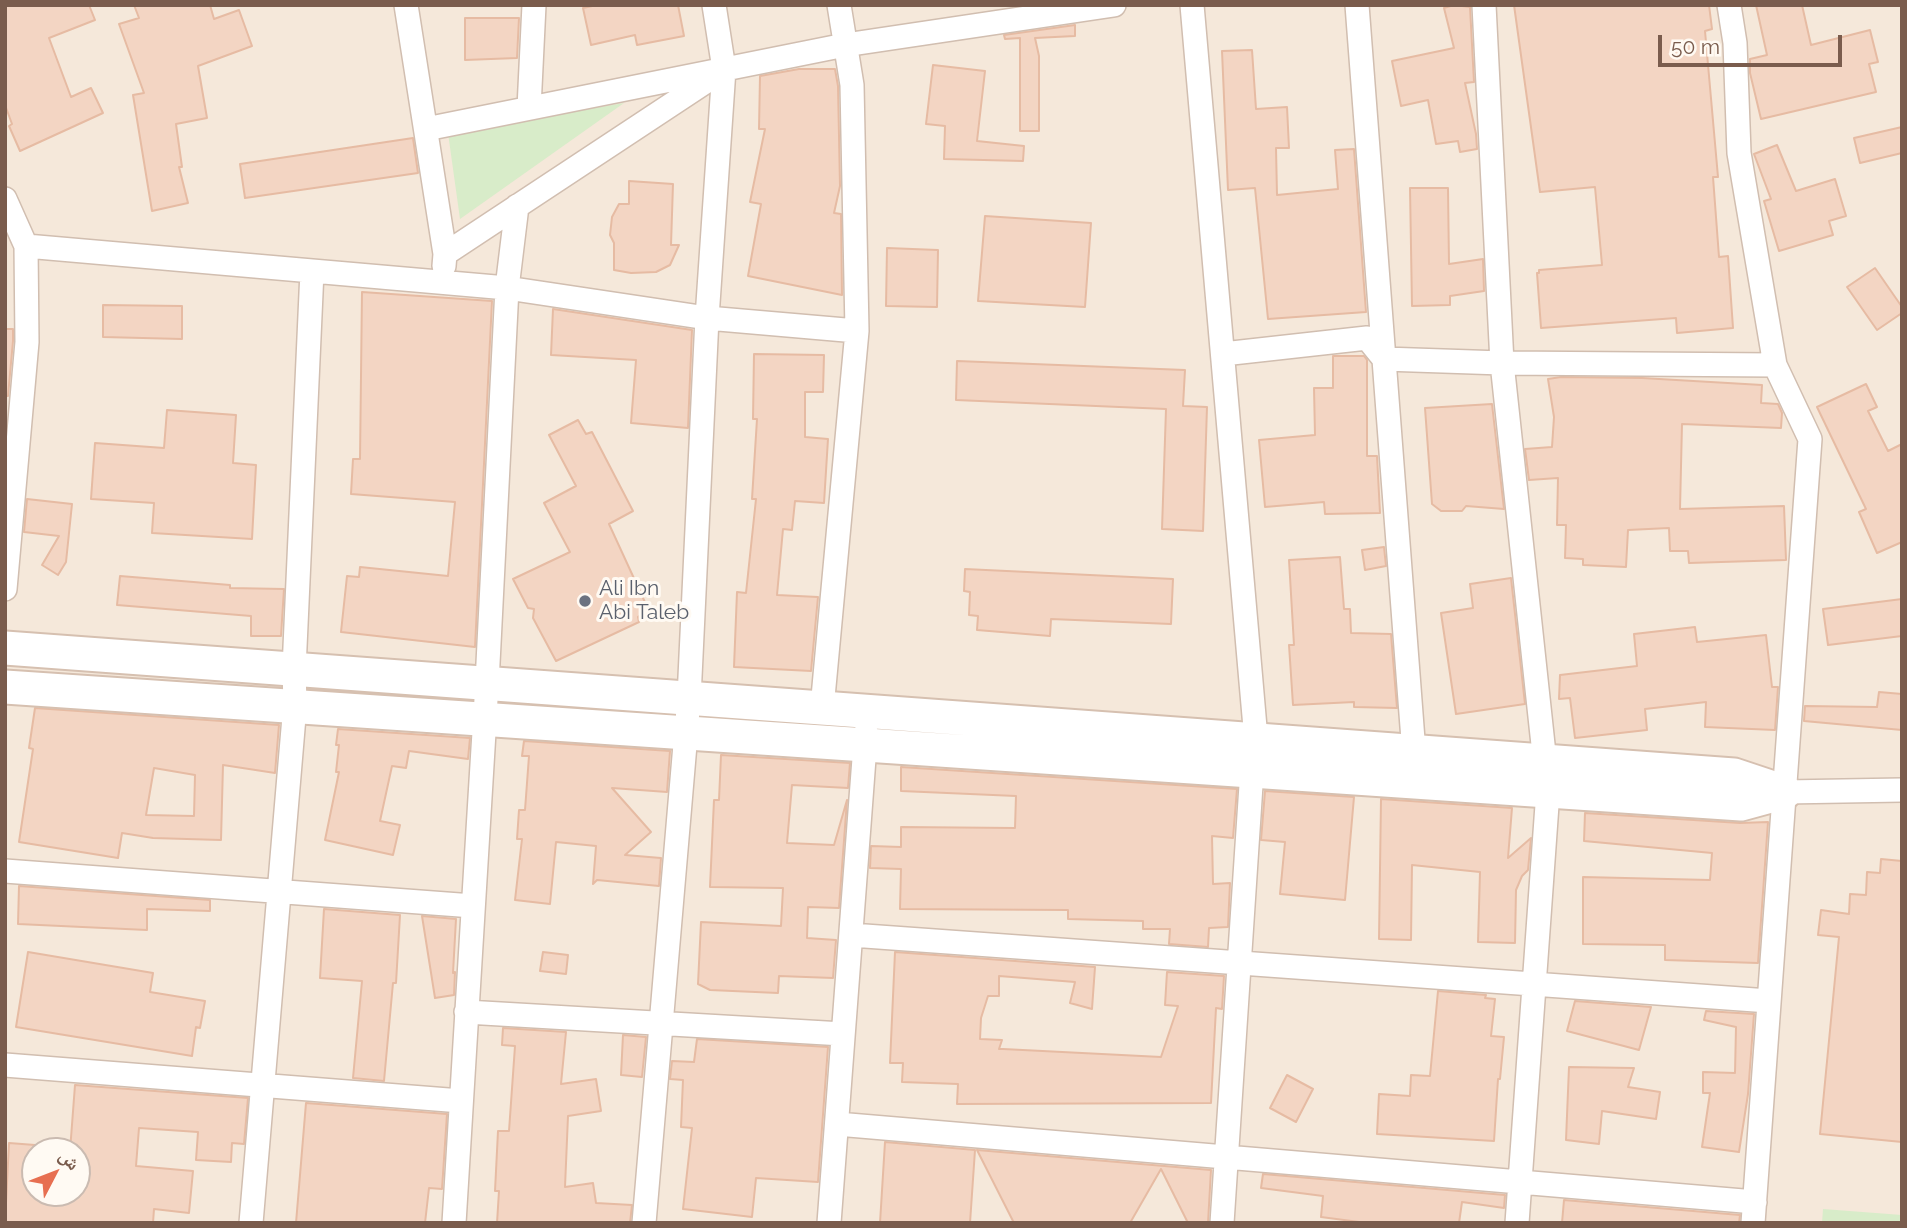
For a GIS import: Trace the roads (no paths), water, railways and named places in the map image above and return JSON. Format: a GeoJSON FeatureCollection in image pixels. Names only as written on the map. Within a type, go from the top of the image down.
{"type":"FeatureCollection","features":[{"type":"Feature","properties":{"kind":"main road"},"geometry":{"type":"LineString","coordinates":[[5,648],[868,711],[1254,755]]}},
{"type":"Feature","properties":{"kind":"main road"},"geometry":{"type":"LineString","coordinates":[[5,687],[865,744],[1254,755],[1547,776],[1734,775],[1785,792]]}},
{"type":"Feature","properties":{"kind":"street"},"geometry":{"type":"LineString","coordinates":[[406,5],[445,254],[443,283]]}},
{"type":"Feature","properties":{"kind":"street"},"geometry":{"type":"LineString","coordinates":[[529,108],[534,5]]}},
{"type":"Feature","properties":{"kind":"street"},"geometry":{"type":"LineString","coordinates":[[644,1223],[689,698],[707,318],[724,69],[714,5]]}},
{"type":"Feature","properties":{"kind":"street"},"geometry":{"type":"LineString","coordinates":[[822,708],[857,331],[852,85],[839,5]]}},
{"type":"Feature","properties":{"kind":"street"},"geometry":{"type":"LineString","coordinates":[[426,129],[845,45],[1114,5]]}},
{"type":"Feature","properties":{"kind":"street"},"geometry":{"type":"LineString","coordinates":[[1192,5],[1223,354],[1254,755],[1222,1223]]}},
{"type":"Feature","properties":{"kind":"street"},"geometry":{"type":"LineString","coordinates":[[1357,5],[1415,766]]}},
{"type":"Feature","properties":{"kind":"street"},"geometry":{"type":"LineString","coordinates":[[1484,5],[1502,363],[1547,776],[1517,1223]]}},
{"type":"Feature","properties":{"kind":"street"},"geometry":{"type":"LineString","coordinates":[[837,1124],[1520,1182],[1754,1212],[1810,439],[1775,365],[1738,153],[1735,43],[1729,5]]}},
{"type":"Feature","properties":{"kind":"street"},"geometry":{"type":"LineString","coordinates":[[445,254],[724,69]]}},
{"type":"Feature","properties":{"kind":"street"},"geometry":{"type":"LineString","coordinates":[[5,199],[26,246],[27,342],[10,479],[5,589]]}},
{"type":"Feature","properties":{"kind":"street"},"geometry":{"type":"LineString","coordinates":[[454,1223],[487,683],[507,288],[517,206]]}},
{"type":"Feature","properties":{"kind":"street"},"geometry":{"type":"LineString","coordinates":[[26,246],[507,288],[707,318],[857,331]]}},
{"type":"Feature","properties":{"kind":"street"},"geometry":{"type":"LineString","coordinates":[[251,1223],[295,705],[294,669],[312,271]]}},
{"type":"Feature","properties":{"kind":"street"},"geometry":{"type":"LineString","coordinates":[[1223,354],[1367,338],[1384,359],[1502,363],[1775,365]]}},
{"type":"Feature","properties":{"kind":"street"},"geometry":{"type":"LineString","coordinates":[[830,1223],[868,711]]}},
{"type":"Feature","properties":{"kind":"street"},"geometry":{"type":"LineString","coordinates":[[1785,792],[1902,790]]}},
{"type":"Feature","properties":{"kind":"street"},"geometry":{"type":"LineString","coordinates":[[5,871],[473,906]]}},
{"type":"Feature","properties":{"kind":"street"},"geometry":{"type":"LineString","coordinates":[[851,935],[1769,1001]]}},
{"type":"Feature","properties":{"kind":"street"},"geometry":{"type":"LineString","coordinates":[[466,1012],[844,1034]]}},
{"type":"Feature","properties":{"kind":"street"},"geometry":{"type":"LineString","coordinates":[[5,1065],[461,1101]]}},
{"type":"Feature","properties":{"kind":"place","name":"Ali Ibn Abi Taleb"},"geometry":{"type":"Point","coordinates":[585,601]}}]}
